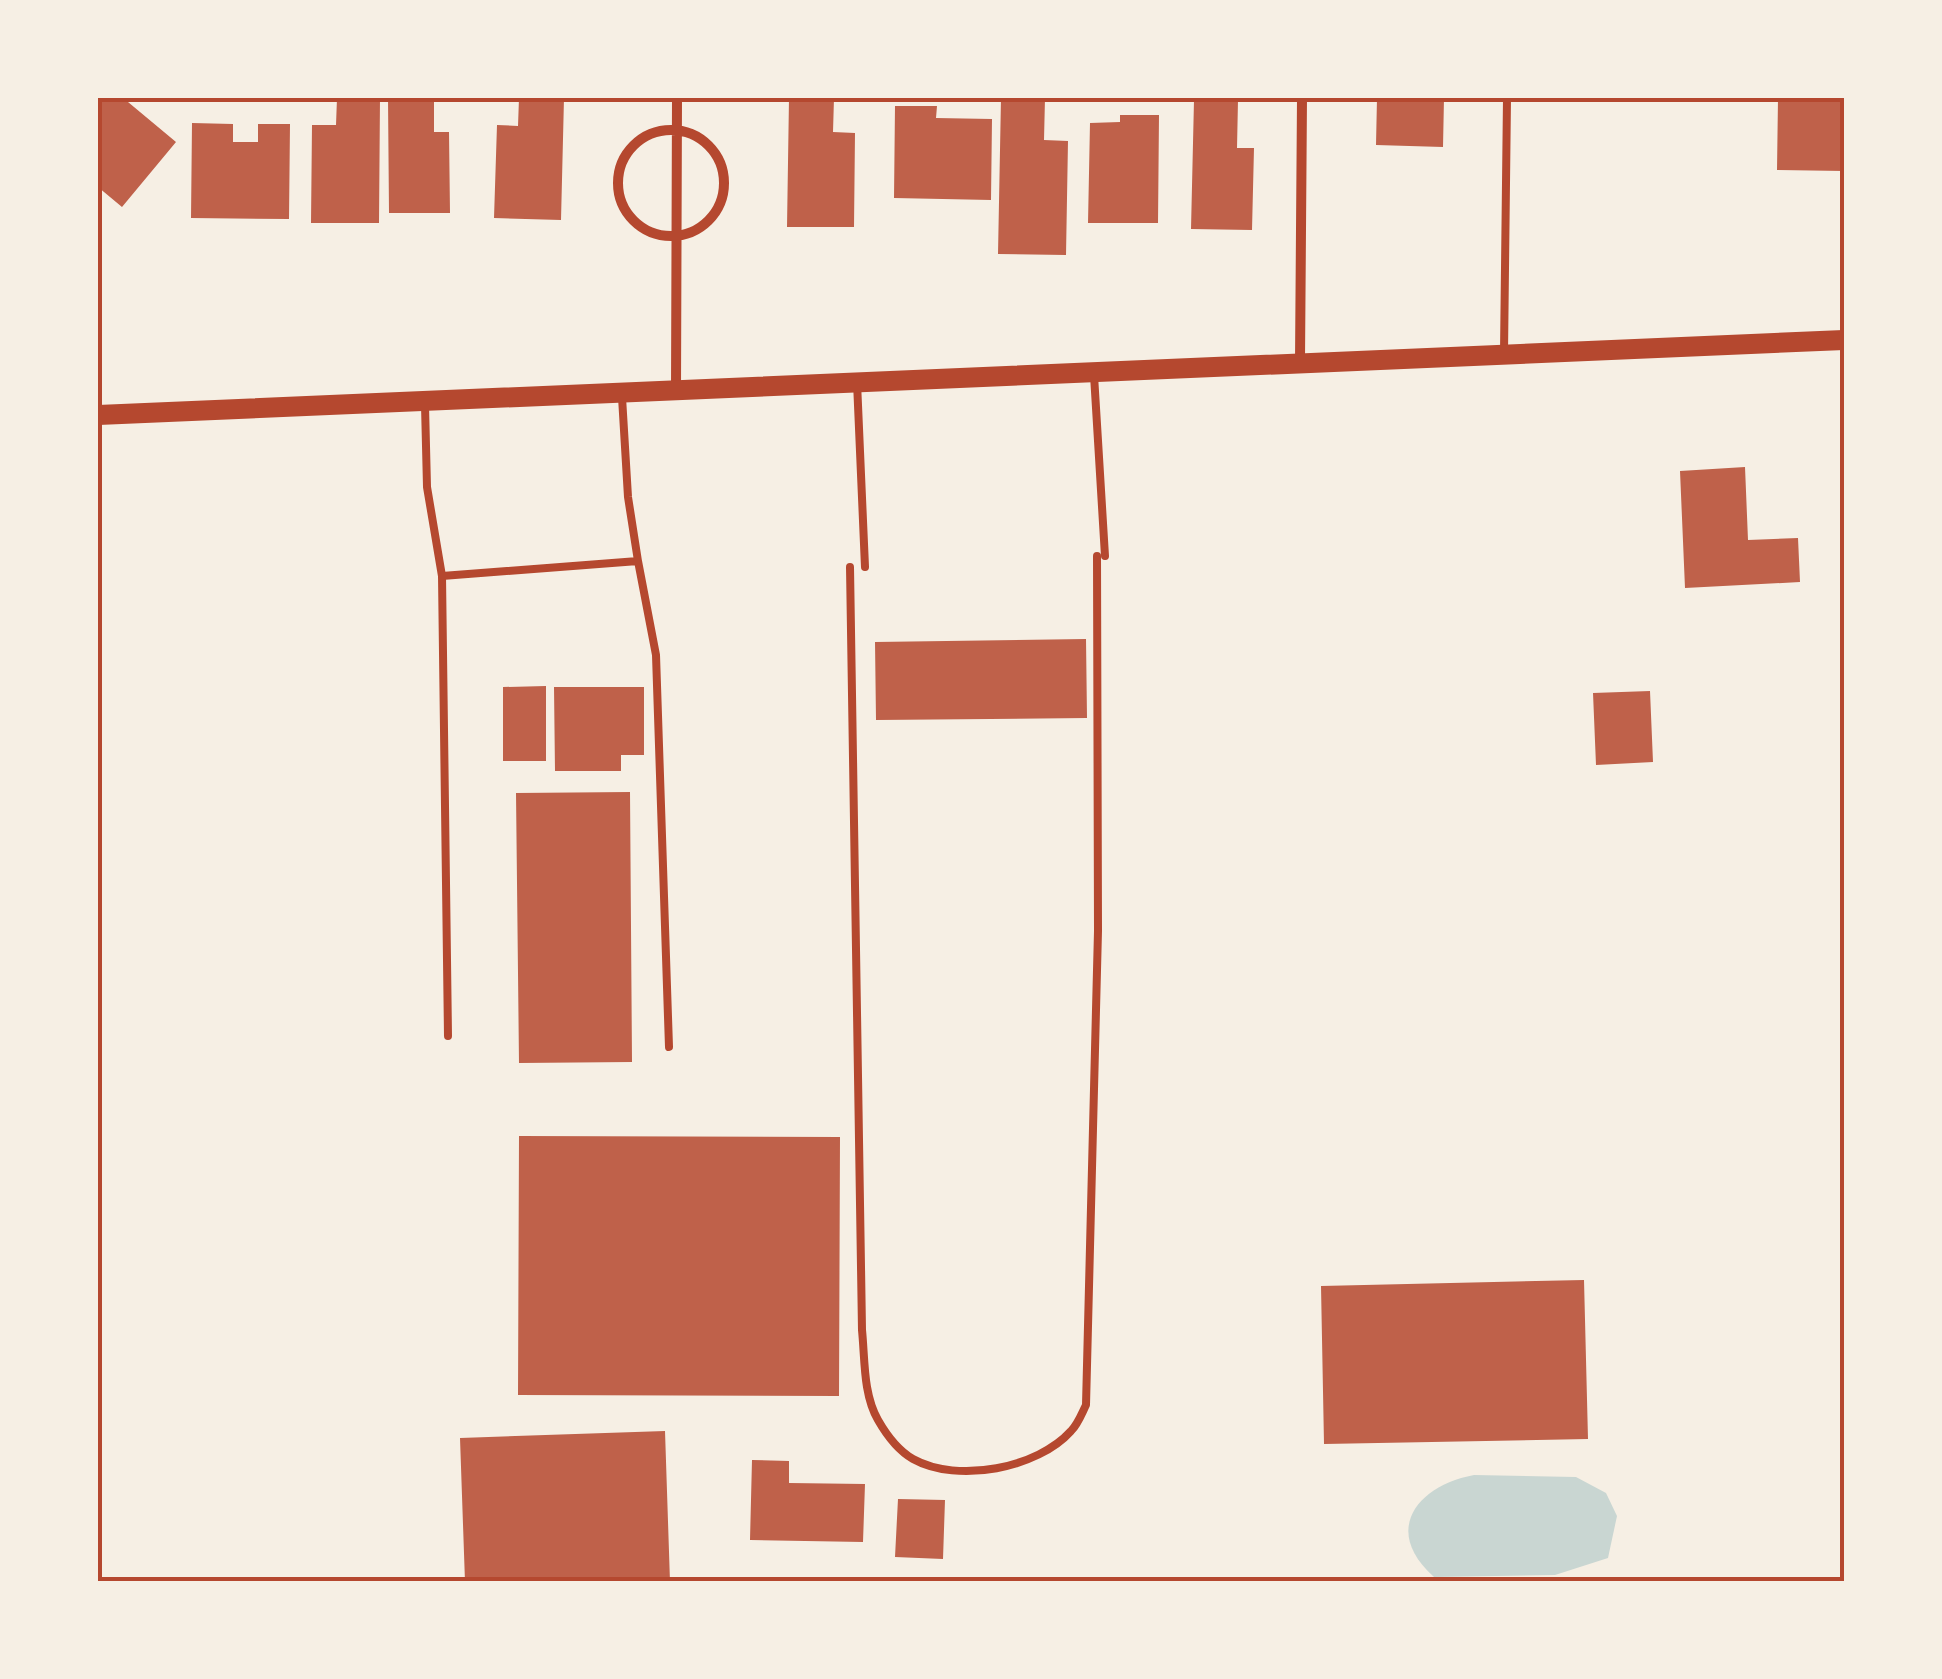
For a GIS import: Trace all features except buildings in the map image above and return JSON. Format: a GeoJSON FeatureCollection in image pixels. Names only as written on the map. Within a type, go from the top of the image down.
{"type":"FeatureCollection","features":[{"type":"Feature","properties":{"kind":"main road"},"geometry":{"type":"LineString","coordinates":[[98,415],[1844,340]]}},
{"type":"Feature","properties":{"kind":"street"},"geometry":{"type":"LineString","coordinates":[[676,390],[678,98]]}},
{"type":"Feature","properties":{"kind":"street"},"geometry":{"type":"LineString","coordinates":[[1300,362],[1302,98]]}},
{"type":"Feature","properties":{"kind":"street"},"geometry":{"type":"LineString","coordinates":[[678,130],[708,144],[718,158],[724,192],[708,221],[677,236],[659,234],[629,216],[618,182],[630,149],[643,138],[678,130]]}},
{"type":"Feature","properties":{"kind":"lane"},"geometry":{"type":"LineString","coordinates":[[1504,353],[1507,98]]}},
{"type":"Feature","properties":{"kind":"lane"},"geometry":{"type":"LineString","coordinates":[[850,568],[862,1330],[868,1389],[876,1418],[894,1443],[914,1460],[941,1468],[978,1469],[1014,1464],[1046,1452],[1073,1430],[1086,1404],[1098,931],[1101,556],[1094,371]]}},
{"type":"Feature","properties":{"kind":"lane"},"geometry":{"type":"LineString","coordinates":[[856,381],[864,568]]}},
{"type":"Feature","properties":{"kind":"lane"},"geometry":{"type":"LineString","coordinates":[[622,392],[628,498],[656,655],[670,1047]]}},
{"type":"Feature","properties":{"kind":"lane"},"geometry":{"type":"LineString","coordinates":[[425,400],[426,487],[442,576],[448,1036]]}},
{"type":"Feature","properties":{"kind":"lane"},"geometry":{"type":"LineString","coordinates":[[442,576],[638,561]]}},
{"type":"Feature","properties":{"kind":"shaded area"},"geometry":{"type":"Polygon","coordinates":[[[1474,1475],[1576,1477],[1606,1493],[1617,1516],[1608,1558],[1555,1575],[1434,1577],[1418,1560],[1410,1543],[1413,1513],[1436,1489],[1474,1475]]]}}]}
